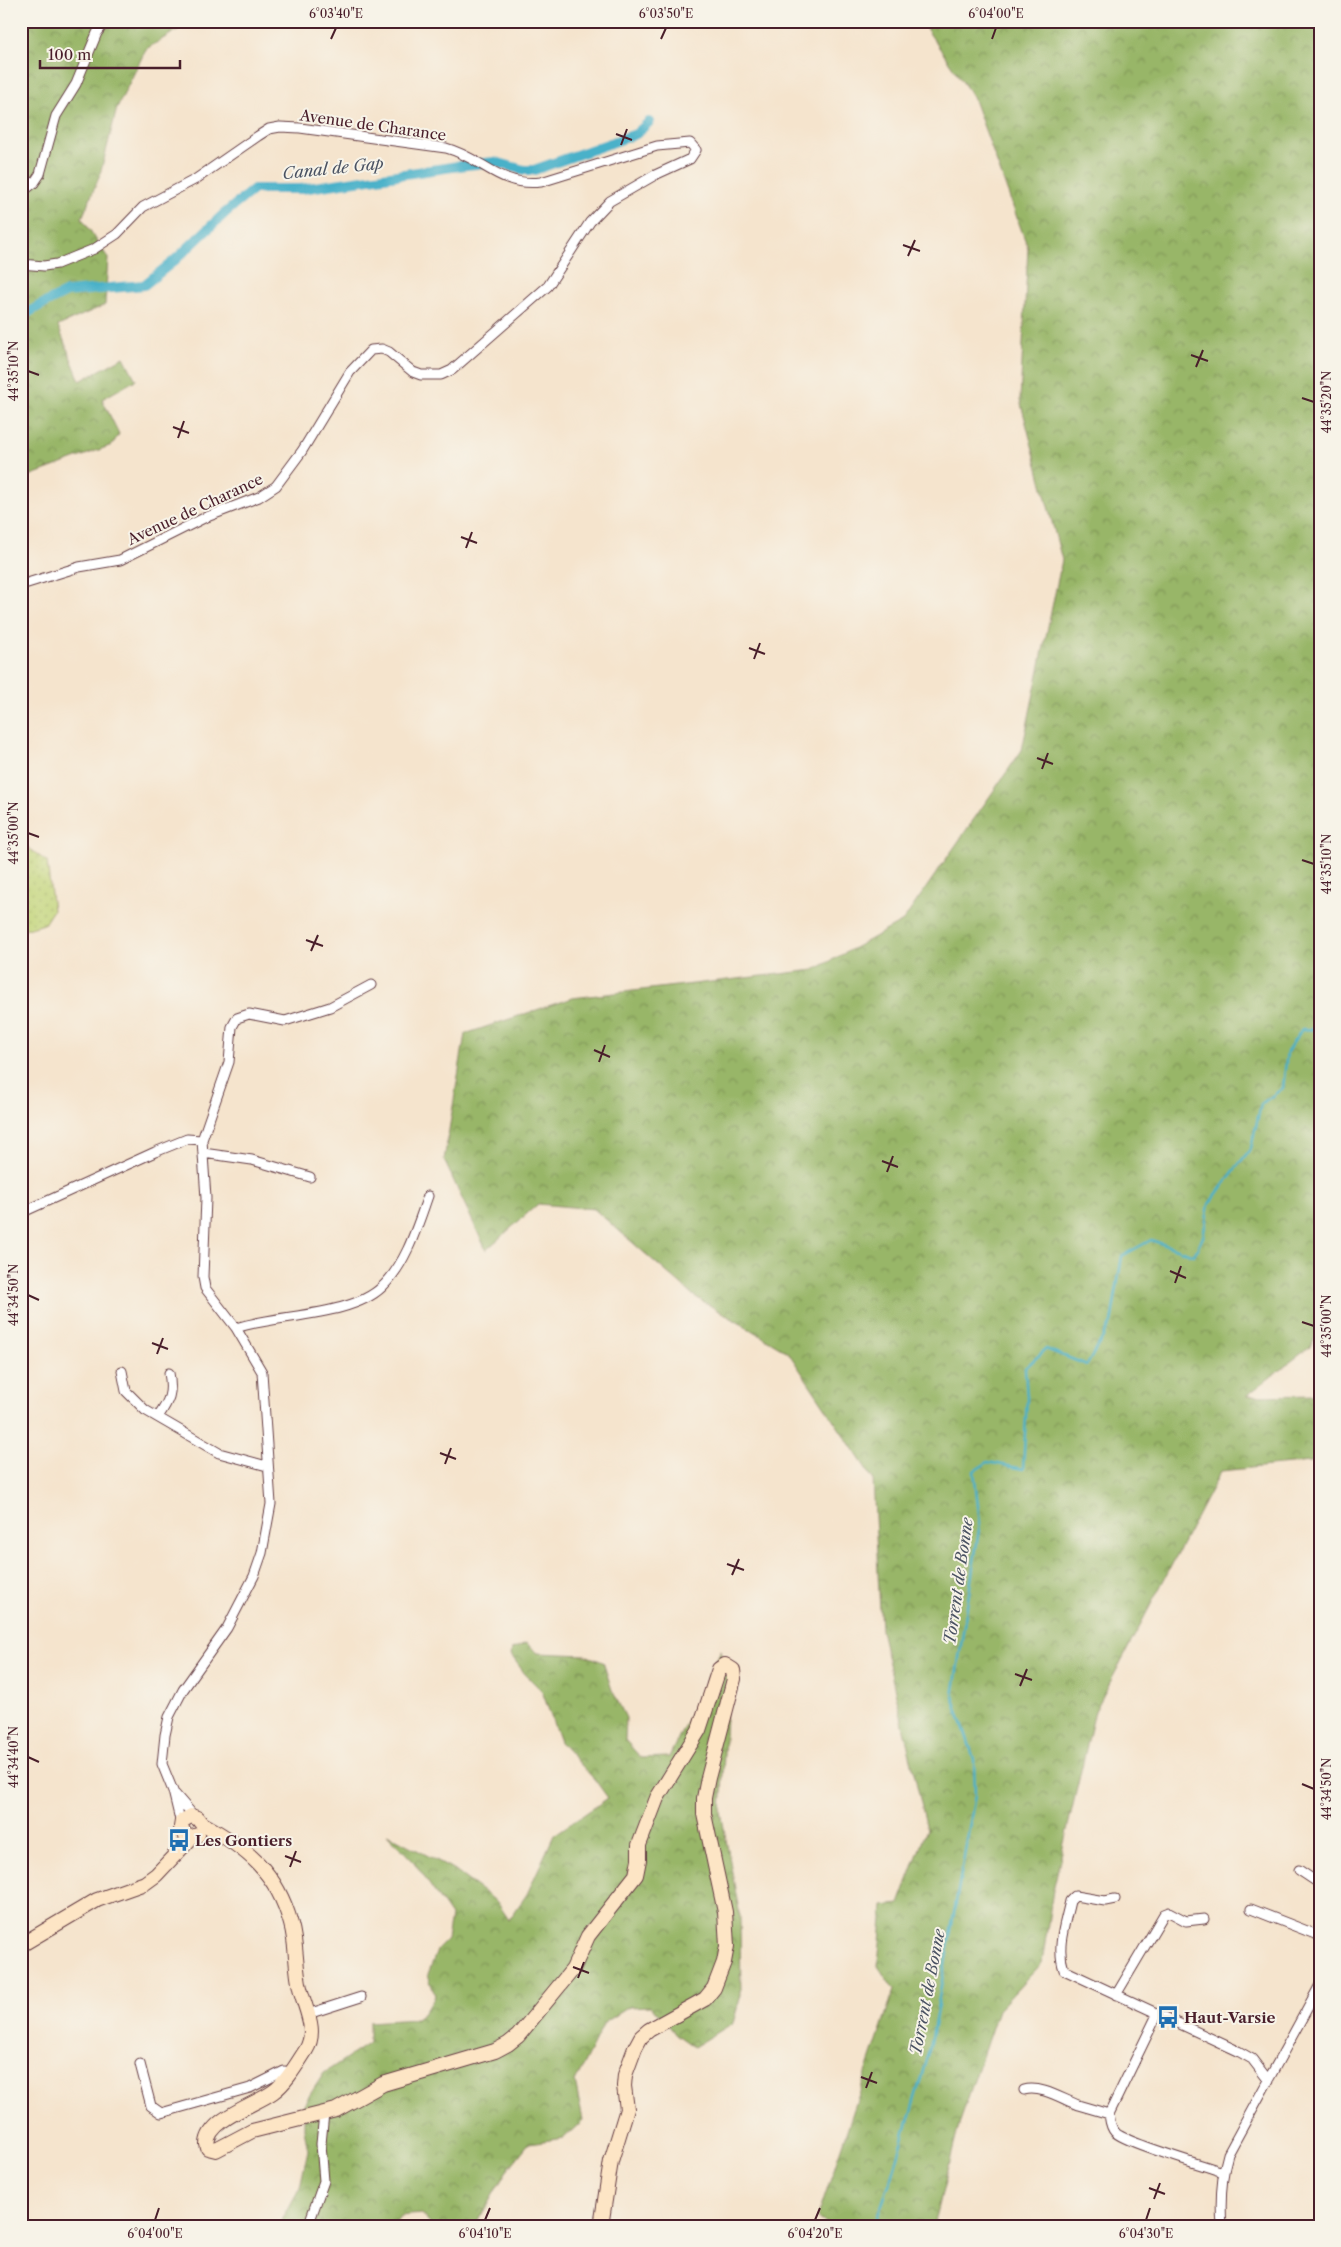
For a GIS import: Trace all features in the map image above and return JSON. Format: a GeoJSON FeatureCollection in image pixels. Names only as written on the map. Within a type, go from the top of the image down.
{"type":"FeatureCollection","features":[{"type":"Feature","properties":{"kind":"street"},"geometry":{"type":"LineString","coordinates":[[21,193],[30,187],[40,174],[56,116],[76,84],[98,33],[106,21]]}},
{"type":"Feature","properties":{"kind":"street","name":"Avenue de Charance"},"geometry":{"type":"LineString","coordinates":[[21,264],[44,266],[57,264],[94,249],[117,234],[144,207],[196,179],[269,129],[280,127],[300,128],[446,148],[458,151],[512,181],[530,184],[542,182],[657,146],[690,143],[696,150],[690,160],[655,175],[610,201],[590,222],[548,286],[452,370],[436,376],[421,375],[413,372],[389,352],[376,348],[371,350],[350,372],[289,470],[276,486],[259,497],[204,518],[120,560],[79,566],[21,585]]}},
{"type":"Feature","properties":{"kind":"street"},"geometry":{"type":"LineString","coordinates":[[190,1829],[162,1764],[164,1735],[169,1718],[183,1690],[227,1628],[254,1576],[270,1520],[271,1504],[262,1372],[236,1328],[205,1288],[202,1256],[206,1198],[202,1140],[227,1068],[232,1027],[237,1018],[249,1014],[285,1021],[330,1007],[371,985]]}},
{"type":"Feature","properties":{"kind":"street"},"geometry":{"type":"LineString","coordinates":[[21,1213],[187,1139],[202,1140]]}},
{"type":"Feature","properties":{"kind":"street"},"geometry":{"type":"LineString","coordinates":[[203,1153],[252,1160],[310,1177]]}},
{"type":"Feature","properties":{"kind":"street"},"geometry":{"type":"LineString","coordinates":[[236,1328],[354,1304],[368,1297],[382,1287],[408,1248],[428,1196]]}},
{"type":"Feature","properties":{"kind":"street"},"geometry":{"type":"LineString","coordinates":[[122,1370],[126,1391],[145,1410],[219,1453],[267,1466]]}},
{"type":"Feature","properties":{"kind":"street"},"geometry":{"type":"LineString","coordinates":[[158,1418],[168,1402],[172,1386],[169,1373]]}},
{"type":"Feature","properties":{"kind":"street"},"geometry":{"type":"LineString","coordinates":[[190,1829],[225,1838],[249,1854],[273,1879],[291,1924],[296,1965],[308,2014],[311,2038],[307,2049],[274,2092],[213,2128],[207,2139],[208,2148],[216,2150],[252,2131],[336,2110],[383,2084],[495,2052],[518,2036],[573,1969],[588,1936],[636,1876],[639,1845],[657,1798],[699,1730],[719,1669],[722,1666],[730,1666],[734,1670],[734,1679],[719,1731],[704,1798],[704,1814],[725,1912],[727,1946],[724,1962],[714,1988],[704,1999],[640,2037],[625,2075],[624,2086],[627,2109],[611,2161],[602,2226]]}},
{"type":"Feature","properties":{"kind":"street"},"geometry":{"type":"LineString","coordinates":[[173,1791],[190,1829]]}},
{"type":"Feature","properties":{"kind":"street"},"geometry":{"type":"LineString","coordinates":[[21,1945],[97,1900],[145,1883],[156,1876],[172,1859],[190,1829]]}},
{"type":"Feature","properties":{"kind":"street"},"geometry":{"type":"LineString","coordinates":[[1299,1870],[1320,1884]]}},
{"type":"Feature","properties":{"kind":"street"},"geometry":{"type":"LineString","coordinates":[[1115,1899],[1106,1901],[1075,1896],[1070,1901],[1061,1943],[1060,1959],[1064,1970],[1218,2040],[1252,2059],[1269,2081]]}},
{"type":"Feature","properties":{"kind":"street"},"geometry":{"type":"LineString","coordinates":[[1251,1909],[1320,1936]]}},
{"type":"Feature","properties":{"kind":"street"},"geometry":{"type":"LineString","coordinates":[[1116,1995],[1164,1914],[1169,1912],[1186,1921],[1204,1919]]}},
{"type":"Feature","properties":{"kind":"street"},"geometry":{"type":"LineString","coordinates":[[1222,2226],[1223,2172],[1228,2154],[1320,1986]]}},
{"type":"Feature","properties":{"kind":"street"},"geometry":{"type":"LineString","coordinates":[[308,2014],[361,1997]]}},
{"type":"Feature","properties":{"kind":"street"},"geometry":{"type":"LineString","coordinates":[[1158,2013],[1110,2114],[1110,2124],[1115,2133],[1134,2142],[1223,2172]]}},
{"type":"Feature","properties":{"kind":"street"},"geometry":{"type":"LineString","coordinates":[[140,2064],[151,2106],[161,2113],[250,2088],[284,2071],[290,2072]]}},
{"type":"Feature","properties":{"kind":"street"},"geometry":{"type":"LineString","coordinates":[[1024,2090],[1030,2088],[1041,2090],[1079,2105],[1110,2114]]}},
{"type":"Feature","properties":{"kind":"street"},"geometry":{"type":"LineString","coordinates":[[308,2226],[324,2181],[321,2144],[324,2113]]}},
{"type":"Feature","properties":{"kind":"green space"},"geometry":{"type":"Polygon","coordinates":[[[21,21],[187,21],[184,26],[146,49],[117,108],[100,175],[82,218],[108,258],[105,305],[58,326],[80,381],[124,357],[136,380],[102,399],[119,434],[112,445],[21,479],[21,21]]]}},
{"type":"Feature","properties":{"kind":"green space"},"geometry":{"type":"Polygon","coordinates":[[[921,21],[1320,21],[1320,1329],[1310,1347],[1246,1396],[1320,1395],[1320,1461],[1221,1471],[1095,1711],[1053,1890],[1042,1963],[998,2010],[960,2121],[934,2226],[835,2226],[817,2219],[894,1990],[878,1966],[883,1906],[899,1904],[927,1829],[881,1630],[873,1479],[788,1352],[694,1296],[594,1209],[538,1204],[486,1250],[444,1160],[465,1034],[572,998],[814,970],[903,921],[1022,750],[1062,560],[1020,400],[1028,248],[973,97],[921,21]]]}},
{"type":"Feature","properties":{"kind":"green space"},"geometry":{"type":"Polygon","coordinates":[[[21,825],[26,846],[47,862],[53,910],[44,924],[21,931],[21,825]]]}},
{"type":"Feature","properties":{"kind":"green space"},"geometry":{"type":"Polygon","coordinates":[[[526,1643],[538,1653],[585,1655],[603,1662],[612,1690],[626,1718],[625,1740],[641,1758],[669,1757],[721,1650],[728,1677],[721,1812],[740,1916],[741,1995],[733,2023],[694,2047],[676,2034],[651,2006],[629,2007],[604,2023],[575,2082],[583,2120],[564,2138],[529,2143],[506,2172],[475,2226],[432,2226],[421,2214],[400,2216],[393,2226],[279,2226],[300,2187],[308,2150],[304,2130],[304,2104],[324,2073],[369,2043],[369,2022],[416,2019],[423,2014],[435,1996],[428,1974],[438,1948],[447,1939],[451,1916],[414,1862],[387,1834],[451,1868],[497,1902],[509,1920],[527,1894],[554,1835],[608,1798],[595,1780],[560,1742],[542,1691],[525,1674],[511,1655],[512,1649],[526,1643]]]}},
{"type":"Feature","properties":{"kind":"waterway","name":"Canal de Gap"},"geometry":{"type":"LineString","coordinates":[[21,317],[67,292],[144,285],[174,261],[225,213],[254,189],[301,189],[495,162],[524,170],[534,170],[636,134],[649,122]]}},
{"type":"Feature","properties":{"kind":"waterway","name":"Torrent de Bonne"},"geometry":{"type":"LineString","coordinates":[[874,2226],[892,2177],[931,2043],[975,1795],[974,1759],[953,1696],[980,1523],[974,1471],[988,1462],[1023,1469],[1027,1398],[1025,1368],[1046,1349],[1087,1365],[1111,1323],[1122,1256],[1151,1240],[1194,1255],[1203,1237],[1209,1204],[1251,1148],[1261,1104],[1283,1088],[1287,1052],[1302,1029],[1320,1030]]}},
{"type":"Feature","properties":{"kind":"place","name":"Les Gontiers"},"geometry":{"type":"Point","coordinates":[179,1840]}},
{"type":"Feature","properties":{"kind":"place","name":"Haut-Varsie"},"geometry":{"type":"Point","coordinates":[1168,2017]}}]}
